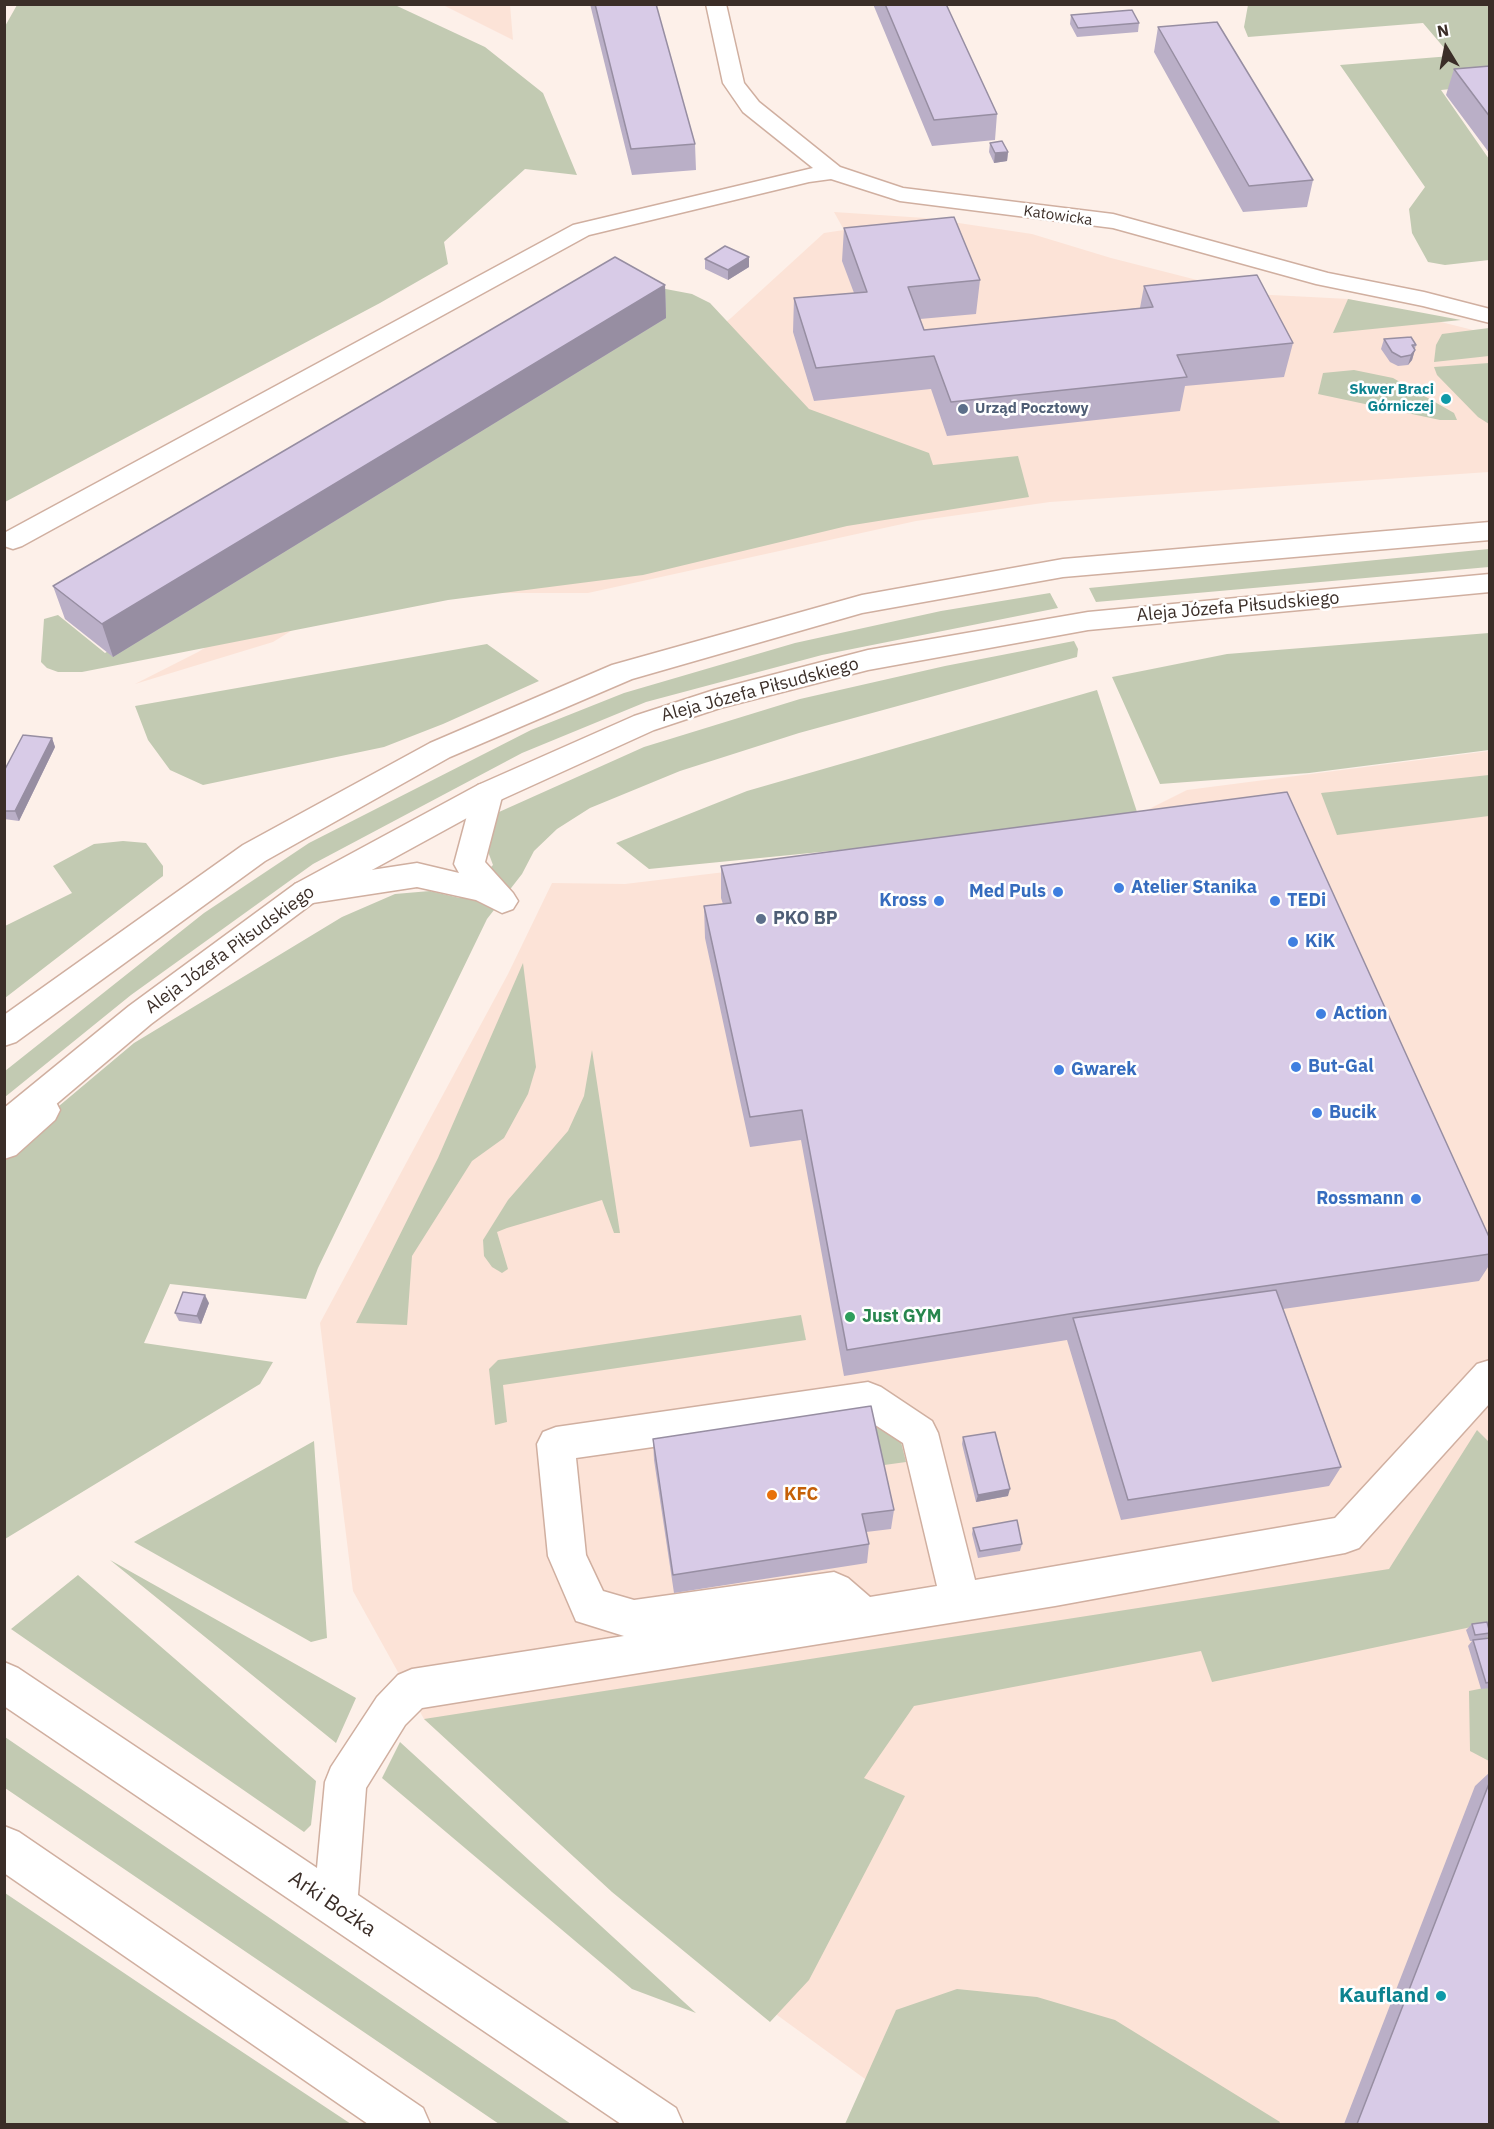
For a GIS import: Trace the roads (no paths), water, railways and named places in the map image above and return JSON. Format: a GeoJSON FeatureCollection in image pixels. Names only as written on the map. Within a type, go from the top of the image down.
{"type":"FeatureCollection","features":[{"type":"Feature","properties":{"kind":"street","name":"Katowicka"},"geometry":{"type":"LineString","coordinates":[[716,4],[734,83],[751,107],[832,172],[900,194],[1097,221],[1113,221],[1324,279],[1424,299],[1490,316]]}},
{"type":"Feature","properties":{"kind":"street"},"geometry":{"type":"LineString","coordinates":[[13,540],[581,230],[809,175],[832,172]]}},
{"type":"Feature","properties":{"kind":"street"},"geometry":{"type":"LineString","coordinates":[[4,1033],[254,853],[440,750],[549,701],[622,672],[710,645],[862,604],[1063,568],[1490,531]]}},
{"type":"Feature","properties":{"kind":"street","name":"Aleja Józefa Piłsudskiego"},"geometry":{"type":"LineString","coordinates":[[4,1128],[140,1015],[306,892],[488,793],[644,723],[714,700],[868,660],[1088,621],[1490,583]]}},
{"type":"Feature","properties":{"kind":"street"},"geometry":{"type":"LineString","coordinates":[[306,892],[417,875],[485,890],[502,901],[470,864],[488,793]]}},
{"type":"Feature","properties":{"kind":"street"},"geometry":{"type":"LineString","coordinates":[[4,1145],[55,1099],[78,1066]]}},
{"type":"Feature","properties":{"kind":"street"},"geometry":{"type":"LineString","coordinates":[[335,1906],[346,1782],[391,1711],[412,1689],[961,1602],[1345,1535],[1490,1376]]}},
{"type":"Feature","properties":{"kind":"street"},"geometry":{"type":"LineString","coordinates":[[863,1617],[834,1591],[634,1619],[590,1607],[567,1556],[556,1444],[868,1399],[919,1433],[961,1602]]}},
{"type":"Feature","properties":{"kind":"street","name":"Arki Bożka"},"geometry":{"type":"LineString","coordinates":[[4,1682],[660,2124]]}},
{"type":"Feature","properties":{"kind":"street"},"geometry":{"type":"LineString","coordinates":[[4,1847],[407,2124]]}},
{"type":"Feature","properties":{"kind":"place","name":"Skwer Braci Górniczej"},"geometry":{"type":"Point","coordinates":[1446,399]}},
{"type":"Feature","properties":{"kind":"place","name":"Urząd Pocztowy"},"geometry":{"type":"Point","coordinates":[963,409]}},
{"type":"Feature","properties":{"kind":"place","name":"Atelier Stanika"},"geometry":{"type":"Point","coordinates":[1119,888]}},
{"type":"Feature","properties":{"kind":"place","name":"Med Puls"},"geometry":{"type":"Point","coordinates":[1058,892]}},
{"type":"Feature","properties":{"kind":"place","name":"Kross"},"geometry":{"type":"Point","coordinates":[939,901]}},
{"type":"Feature","properties":{"kind":"place","name":"TEDi"},"geometry":{"type":"Point","coordinates":[1275,901]}},
{"type":"Feature","properties":{"kind":"place","name":"PKO BP"},"geometry":{"type":"Point","coordinates":[761,919]}},
{"type":"Feature","properties":{"kind":"place","name":"KiK"},"geometry":{"type":"Point","coordinates":[1293,942]}},
{"type":"Feature","properties":{"kind":"place","name":"Action"},"geometry":{"type":"Point","coordinates":[1321,1014]}},
{"type":"Feature","properties":{"kind":"place","name":"But-Gal"},"geometry":{"type":"Point","coordinates":[1296,1067]}},
{"type":"Feature","properties":{"kind":"place","name":"Gwarek"},"geometry":{"type":"Point","coordinates":[1059,1070]}},
{"type":"Feature","properties":{"kind":"place","name":"Bucik"},"geometry":{"type":"Point","coordinates":[1317,1113]}},
{"type":"Feature","properties":{"kind":"place","name":"Rossmann"},"geometry":{"type":"Point","coordinates":[1416,1199]}},
{"type":"Feature","properties":{"kind":"place","name":"Just GYM"},"geometry":{"type":"Point","coordinates":[850,1317]}},
{"type":"Feature","properties":{"kind":"place","name":"KFC"},"geometry":{"type":"Point","coordinates":[772,1495]}},
{"type":"Feature","properties":{"kind":"place","name":"Kaufland"},"geometry":{"type":"Point","coordinates":[1441,1996]}}]}
